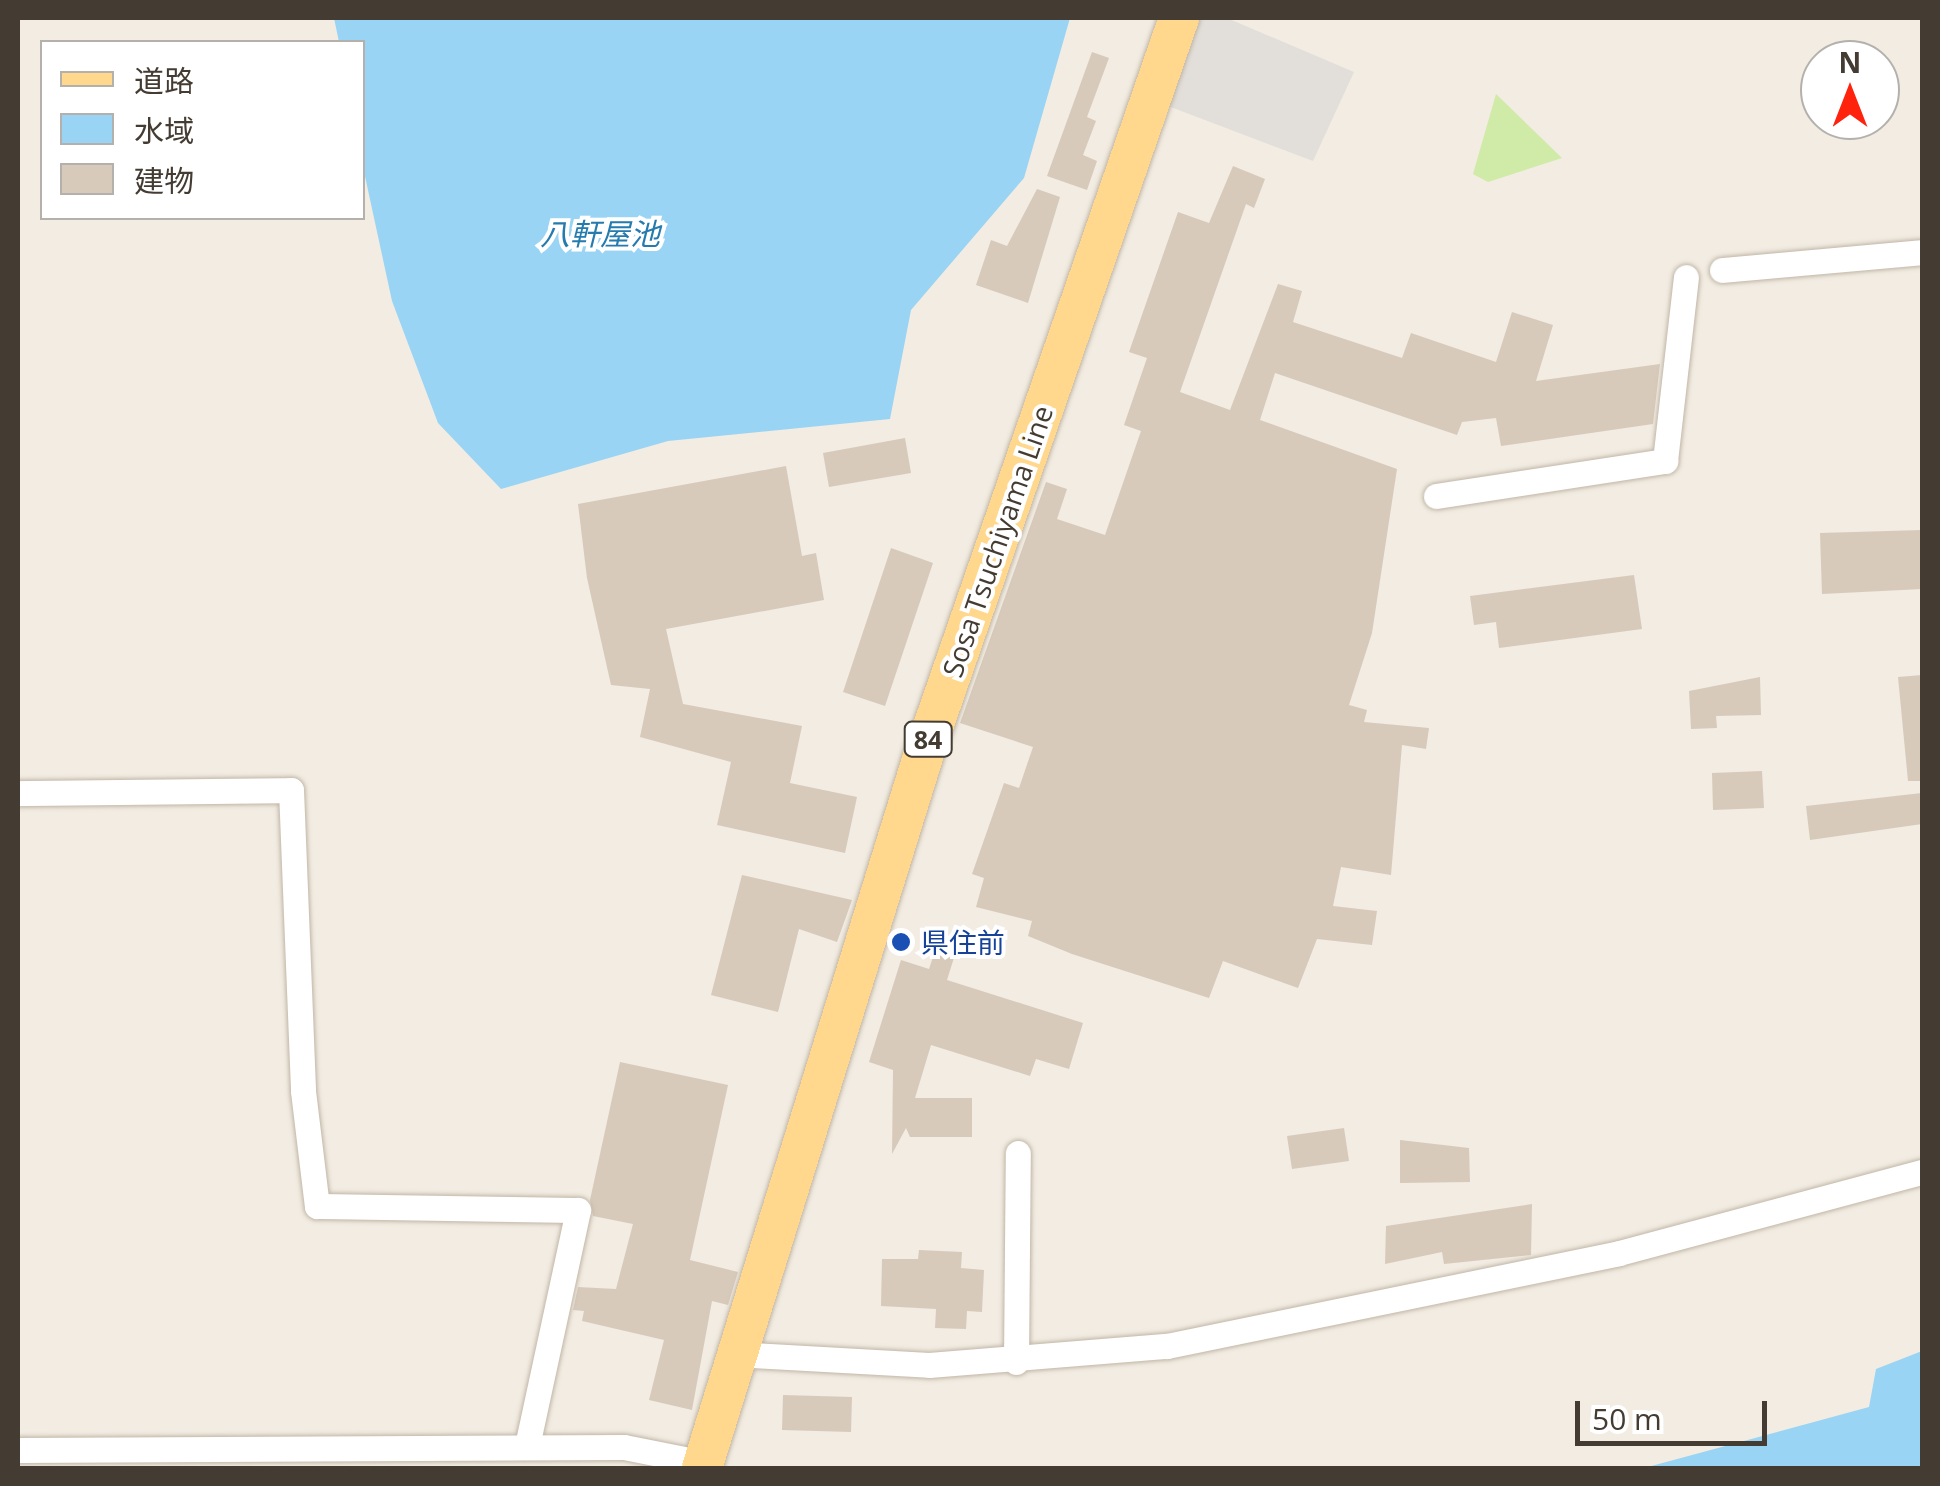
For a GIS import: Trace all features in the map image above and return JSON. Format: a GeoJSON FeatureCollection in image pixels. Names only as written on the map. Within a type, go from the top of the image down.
{"type":"FeatureCollection","features":[{"type":"Feature","properties":{"kind":"main road","name":"Sosa Tsuchiyama Line"},"geometry":{"type":"LineString","coordinates":[[703,1466],[734,1354],[926,746],[1179,18]]}},
{"type":"Feature","properties":{"kind":"street"},"geometry":{"type":"LineString","coordinates":[[1722,270],[1922,252]]}},
{"type":"Feature","properties":{"kind":"street"},"geometry":{"type":"LineString","coordinates":[[1436,496],[1665,461],[1686,277]]}},
{"type":"Feature","properties":{"kind":"street"},"geometry":{"type":"LineString","coordinates":[[18,793],[292,790],[303,1091],[318,1206],[578,1210],[528,1446]]}},
{"type":"Feature","properties":{"kind":"street"},"geometry":{"type":"LineString","coordinates":[[1016,1362],[1018,1153]]}},
{"type":"Feature","properties":{"kind":"street"},"geometry":{"type":"LineString","coordinates":[[734,1354],[1016,1362],[1313,1322],[1922,1172]]}},
{"type":"Feature","properties":{"kind":"street"},"geometry":{"type":"LineString","coordinates":[[18,1450],[624,1447],[703,1466]]}},
{"type":"Feature","properties":{"kind":"green space"},"geometry":{"type":"Polygon","coordinates":[[[1496,94],[1562,158],[1488,182],[1473,174],[1496,94]]]}},
{"type":"Feature","properties":{"kind":"shaded area"},"geometry":{"type":"Polygon","coordinates":[[[1197,18],[1227,18],[1354,72],[1313,161],[1168,106],[1197,18]]]}},
{"type":"Feature","properties":{"kind":"water","name":"八軒屋池"},"geometry":{"type":"Polygon","coordinates":[[[334,18],[1070,18],[1024,178],[911,310],[890,419],[668,441],[501,489],[438,423],[392,301],[365,176],[365,40],[339,40],[334,18]]]}},
{"type":"Feature","properties":{"kind":"water"},"geometry":{"type":"Polygon","coordinates":[[[1922,1351],[1922,1468],[1644,1468],[1869,1407],[1876,1369],[1922,1351]]]}},
{"type":"Feature","properties":{"kind":"building"},"geometry":{"type":"Polygon","coordinates":[[[1092,52],[1109,58],[1087,117],[1096,121],[1083,155],[1097,161],[1087,190],[1047,176],[1092,52]]]}},
{"type":"Feature","properties":{"kind":"building"},"geometry":{"type":"Polygon","coordinates":[[[1233,166],[1265,179],[1254,208],[1246,204],[1180,392],[1230,410],[1278,284],[1302,291],[1293,322],[1402,358],[1411,333],[1496,362],[1512,312],[1553,325],[1536,381],[1660,364],[1653,424],[1501,446],[1496,418],[1462,422],[1457,435],[1275,373],[1260,420],[1397,469],[1372,633],[1349,705],[1367,710],[1364,722],[1429,728],[1426,749],[1402,745],[1391,875],[1341,867],[1333,906],[1377,911],[1372,945],[1317,939],[1298,988],[1223,961],[1209,998],[1072,954],[1028,936],[1032,921],[976,907],[984,878],[972,874],[1004,783],[1019,788],[1033,747],[960,723],[1046,482],[1067,489],[1057,519],[1105,535],[1141,431],[1124,425],[1147,358],[1129,352],[1178,212],[1209,223],[1233,166]]]}},
{"type":"Feature","properties":{"kind":"building"},"geometry":{"type":"Polygon","coordinates":[[[1037,189],[1060,197],[1028,303],[976,285],[991,240],[1007,246],[1037,189]]]}},
{"type":"Feature","properties":{"kind":"building"},"geometry":{"type":"Polygon","coordinates":[[[905,438],[911,473],[829,487],[823,453],[905,438]]]}},
{"type":"Feature","properties":{"kind":"building"},"geometry":{"type":"Polygon","coordinates":[[[786,466],[802,556],[816,553],[824,600],[666,629],[683,704],[802,726],[790,783],[857,797],[845,853],[717,825],[731,762],[640,737],[650,689],[611,685],[587,578],[578,504],[786,466]]]}},
{"type":"Feature","properties":{"kind":"building"},"geometry":{"type":"Polygon","coordinates":[[[1922,530],[1922,589],[1822,594],[1820,533],[1922,530]]]}},
{"type":"Feature","properties":{"kind":"building"},"geometry":{"type":"Polygon","coordinates":[[[891,548],[933,563],[885,706],[843,692],[891,548]]]}},
{"type":"Feature","properties":{"kind":"building"},"geometry":{"type":"Polygon","coordinates":[[[1634,575],[1642,629],[1499,648],[1496,622],[1474,625],[1470,596],[1634,575]]]}},
{"type":"Feature","properties":{"kind":"building"},"geometry":{"type":"Polygon","coordinates":[[[1922,675],[1922,781],[1908,781],[1898,677],[1922,675]]]}},
{"type":"Feature","properties":{"kind":"building"},"geometry":{"type":"Polygon","coordinates":[[[1760,677],[1761,715],[1716,716],[1717,728],[1691,729],[1689,691],[1760,677]]]}},
{"type":"Feature","properties":{"kind":"building"},"geometry":{"type":"Polygon","coordinates":[[[1762,771],[1764,808],[1713,810],[1712,773],[1762,771]]]}},
{"type":"Feature","properties":{"kind":"building"},"geometry":{"type":"Polygon","coordinates":[[[1922,793],[1922,824],[1810,840],[1806,806],[1922,793]]]}},
{"type":"Feature","properties":{"kind":"building"},"geometry":{"type":"Polygon","coordinates":[[[742,875],[852,900],[837,942],[799,929],[778,1012],[711,995],[742,875]]]}},
{"type":"Feature","properties":{"kind":"building"},"geometry":{"type":"Polygon","coordinates":[[[938,942],[957,948],[947,980],[1083,1023],[1069,1069],[1036,1059],[1030,1076],[931,1045],[915,1098],[972,1098],[972,1137],[910,1137],[906,1128],[892,1154],[893,1070],[869,1062],[901,960],[929,969],[938,942]]]}},
{"type":"Feature","properties":{"kind":"building"},"geometry":{"type":"Polygon","coordinates":[[[620,1062],[728,1085],[690,1260],[738,1272],[728,1305],[712,1301],[692,1410],[649,1400],[664,1340],[582,1321],[584,1311],[573,1310],[578,1287],[616,1289],[633,1224],[593,1216],[590,1200],[620,1062]]]}},
{"type":"Feature","properties":{"kind":"building"},"geometry":{"type":"Polygon","coordinates":[[[1344,1128],[1349,1161],[1292,1169],[1287,1136],[1344,1128]]]}},
{"type":"Feature","properties":{"kind":"building"},"geometry":{"type":"Polygon","coordinates":[[[1400,1140],[1469,1148],[1470,1182],[1400,1183],[1400,1140]]]}},
{"type":"Feature","properties":{"kind":"building"},"geometry":{"type":"Polygon","coordinates":[[[1532,1204],[1531,1255],[1444,1264],[1442,1252],[1385,1264],[1386,1226],[1532,1204]]]}},
{"type":"Feature","properties":{"kind":"building"},"geometry":{"type":"Polygon","coordinates":[[[919,1250],[962,1252],[961,1268],[984,1270],[982,1312],[967,1311],[966,1329],[935,1328],[936,1309],[881,1306],[882,1259],[918,1259],[919,1250]]]}},
{"type":"Feature","properties":{"kind":"building"},"geometry":{"type":"Polygon","coordinates":[[[783,1395],[852,1397],[851,1432],[782,1430],[783,1395]]]}},
{"type":"Feature","properties":{"kind":"place","name":"県住前"},"geometry":{"type":"Point","coordinates":[901,942]}}]}
